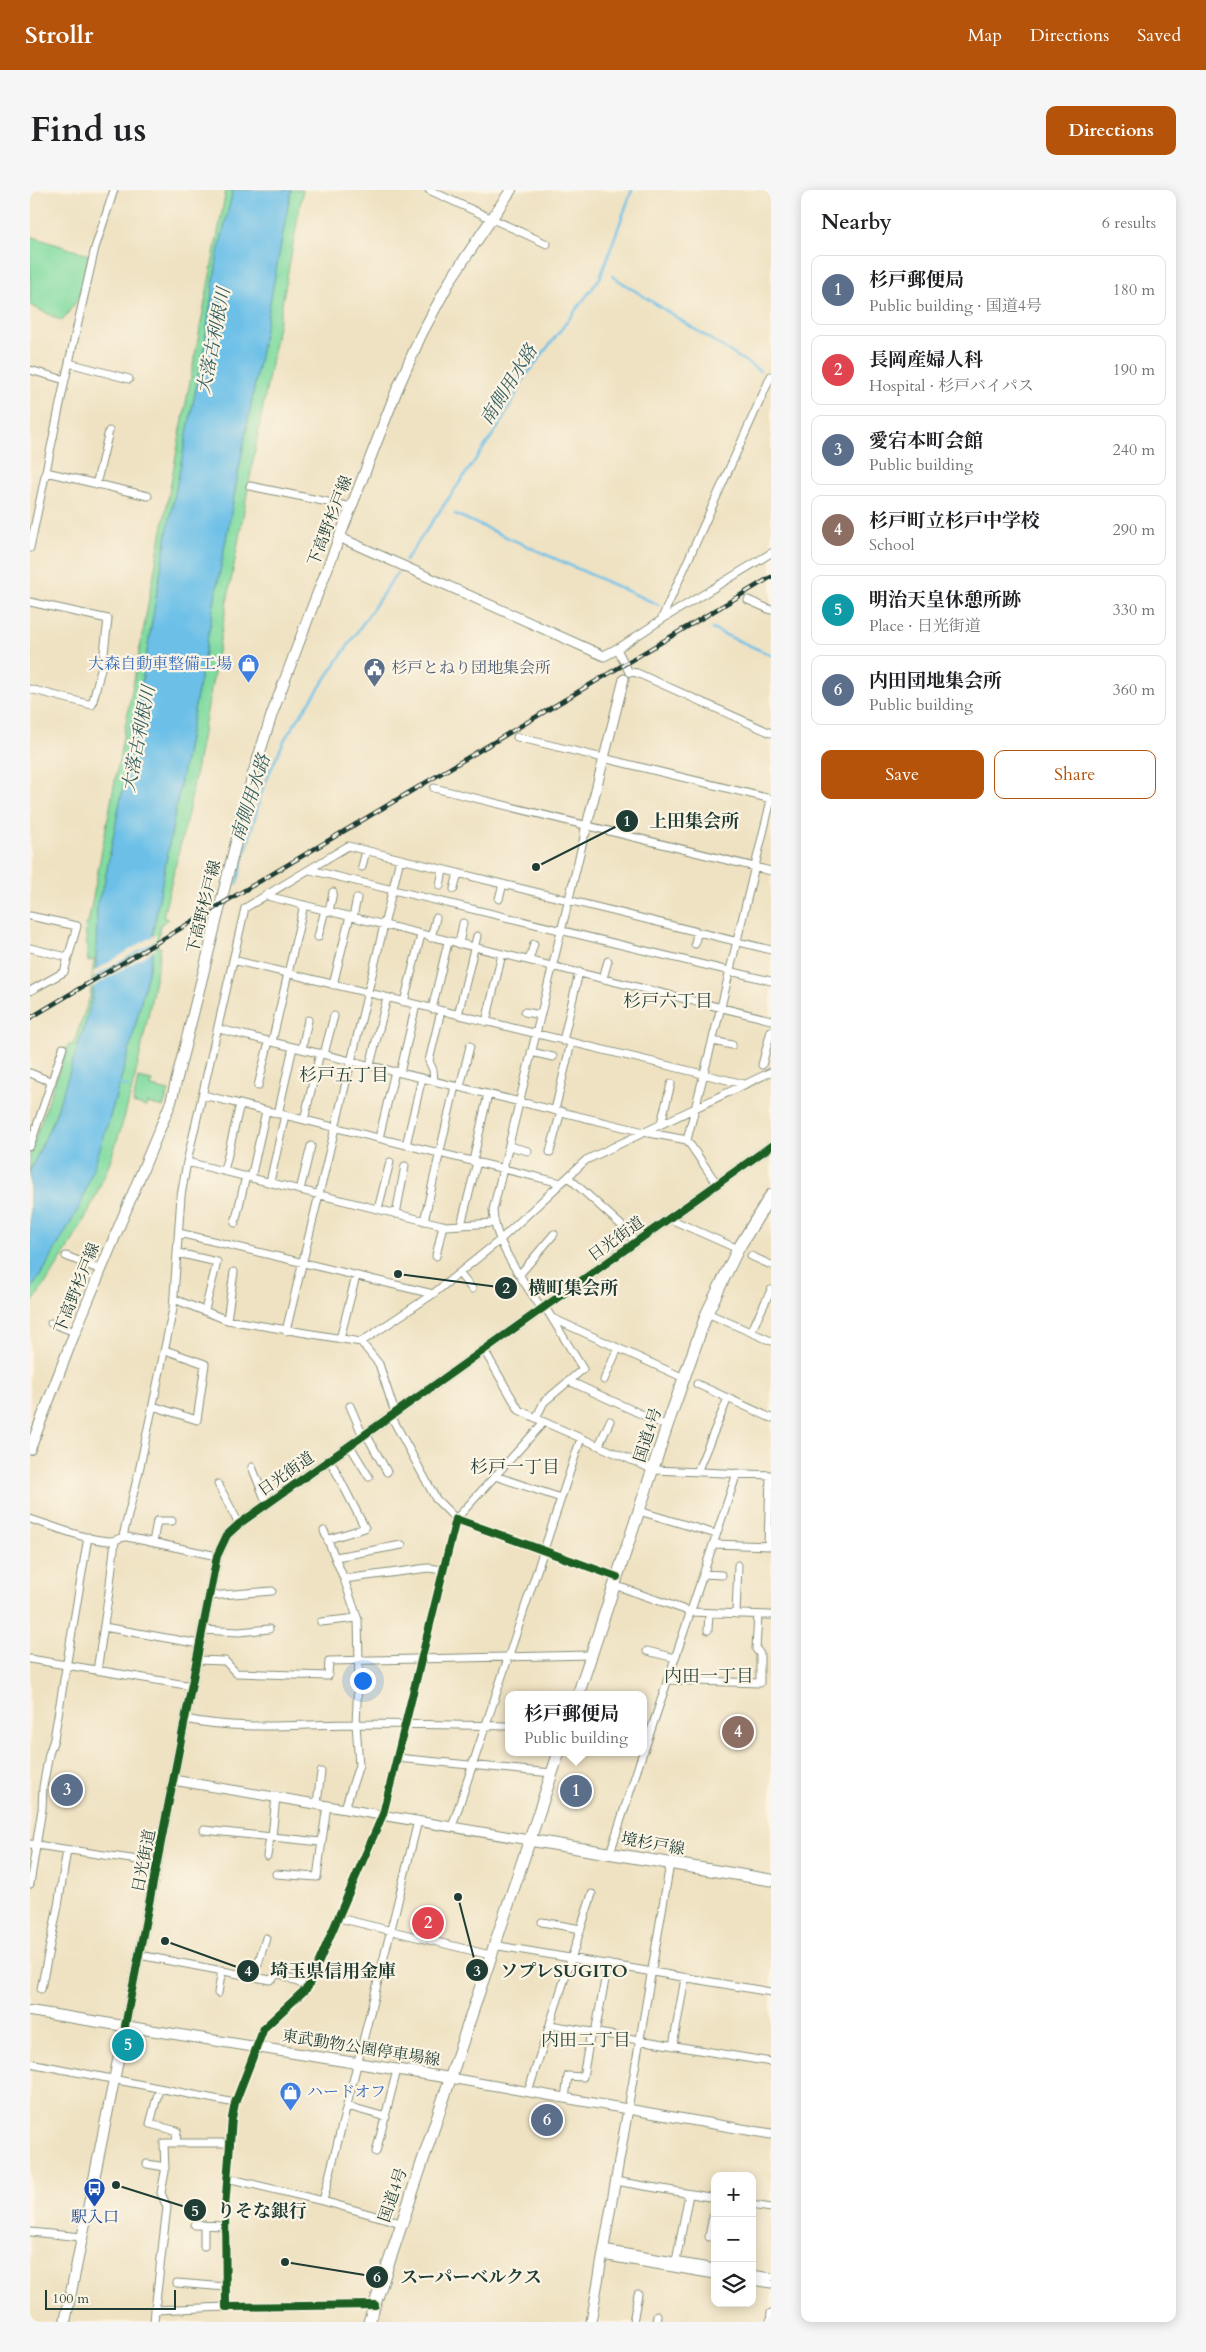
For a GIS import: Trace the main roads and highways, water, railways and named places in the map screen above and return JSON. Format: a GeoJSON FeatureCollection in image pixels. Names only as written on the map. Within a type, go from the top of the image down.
{"type":"FeatureCollection","features":[{"type":"Feature","properties":{"kind":"main road","name":"下高野杉戸線"},"geometry":{"type":"LineString","coordinates":[[30,1449],[75,1332],[171,1102],[263,740],[310,613],[403,374],[421,335],[451,279],[511,190]]}},
{"type":"Feature","properties":{"kind":"main road","name":"国道4号"},"geometry":{"type":"LineString","coordinates":[[579,1691],[667,1426],[707,1313],[738,1249],[771,1194]]}},
{"type":"Feature","properties":{"kind":"main road"},"geometry":{"type":"LineString","coordinates":[[529,1840],[558,1756]]}},
{"type":"Feature","properties":{"kind":"main road","name":"国道4号"},"geometry":{"type":"LineString","coordinates":[[369,2322],[400,2223],[529,1840]]}},
{"type":"Feature","properties":{"kind":"main road","name":"境杉戸線"},"geometry":{"type":"LineString","coordinates":[[529,1840],[771,1880]]}},
{"type":"Feature","properties":{"kind":"main road","name":"東武動物公園停車場線"},"geometry":{"type":"LineString","coordinates":[[30,2011],[450,2078]]}},
{"type":"Feature","properties":{"kind":"main road","name":"日光街道"},"geometry":{"type":"LineString","coordinates":[[66,2322],[124,2026]]}},
{"type":"Feature","properties":{"kind":"water","name":"大落古利根川"},"geometry":{"type":"Polygon","coordinates":[[[233,190],[291,190],[153,931],[153,951],[132,1040],[105,1134],[81,1204],[30,1291],[30,1171],[54,1119],[92,999],[96,966],[97,902],[104,885],[127,768],[130,729],[139,699],[167,533],[204,349],[218,253],[233,190]]]}},
{"type":"Feature","properties":{"kind":"waterway","name":"南側用水路"},"geometry":{"type":"LineString","coordinates":[[405,561],[501,423],[525,377],[600,278],[632,190]]}},
{"type":"Feature","properties":{"kind":"waterway"},"geometry":{"type":"LineString","coordinates":[[612,276],[760,371]]}},
{"type":"Feature","properties":{"kind":"waterway"},"geometry":{"type":"LineString","coordinates":[[455,514],[659,605]]}},
{"type":"Feature","properties":{"kind":"waterway","name":"南側用水路"},"geometry":{"type":"LineString","coordinates":[[237,884],[264,784],[286,737],[397,573]]}},
{"type":"Feature","properties":{"kind":"waterway"},"geometry":{"type":"LineString","coordinates":[[712,629],[771,655]]}},
{"type":"Feature","properties":{"kind":"waterway"},"geometry":{"type":"LineString","coordinates":[[118,1084],[128,1087]]}},
{"type":"Feature","properties":{"kind":"railway"},"geometry":{"type":"LineString","coordinates":[[30,1018],[771,577]]}},
{"type":"Feature","properties":{"kind":"place","name":"大森自動車整備工場"},"geometry":{"type":"Point","coordinates":[248,683]}},
{"type":"Feature","properties":{"kind":"place","name":"杉戸とねり団地集会所"},"geometry":{"type":"Point","coordinates":[375,687]}},
{"type":"Feature","properties":{"kind":"place","name":"上田集会所"},"geometry":{"type":"Point","coordinates":[536,867]}},
{"type":"Feature","properties":{"kind":"place","name":"横町集会所"},"geometry":{"type":"Point","coordinates":[398,1274]}},
{"type":"Feature","properties":{"kind":"place","name":"杉戸町立杉戸中学校"},"geometry":{"type":"Point","coordinates":[738,1732]}},
{"type":"Feature","properties":{"kind":"place","name":"愛宕本町会館"},"geometry":{"type":"Point","coordinates":[67,1790]}},
{"type":"Feature","properties":{"kind":"place","name":"杉戸郵便局"},"geometry":{"type":"Point","coordinates":[576,1791]}},
{"type":"Feature","properties":{"kind":"place","name":"ソプレSUGITO"},"geometry":{"type":"Point","coordinates":[458,1897]}},
{"type":"Feature","properties":{"kind":"place","name":"長岡産婦人科"},"geometry":{"type":"Point","coordinates":[428,1923]}},
{"type":"Feature","properties":{"kind":"place","name":"埼玉県信用金庫"},"geometry":{"type":"Point","coordinates":[165,1941]}},
{"type":"Feature","properties":{"kind":"place","name":"明治天皇休憩所跡"},"geometry":{"type":"Point","coordinates":[128,2045]}},
{"type":"Feature","properties":{"kind":"place","name":"ハードオフ"},"geometry":{"type":"Point","coordinates":[291,2111]}},
{"type":"Feature","properties":{"kind":"place","name":"内田団地集会所"},"geometry":{"type":"Point","coordinates":[547,2120]}},
{"type":"Feature","properties":{"kind":"place","name":"りそな銀行"},"geometry":{"type":"Point","coordinates":[116,2185]}},
{"type":"Feature","properties":{"kind":"place","name":"駅入口"},"geometry":{"type":"Point","coordinates":[95,2207]}},
{"type":"Feature","properties":{"kind":"place","name":"スーパーベルクス"},"geometry":{"type":"Point","coordinates":[285,2262]}},
{"type":"Feature","properties":{"kind":"district","name":"杉戸六丁目"},"geometry":{"type":"Point","coordinates":[668,1001]}},
{"type":"Feature","properties":{"kind":"district","name":"杉戸五丁目"},"geometry":{"type":"Point","coordinates":[344,1075]}},
{"type":"Feature","properties":{"kind":"district","name":"杉戸一丁目"},"geometry":{"type":"Point","coordinates":[515,1467]}},
{"type":"Feature","properties":{"kind":"district","name":"内田一丁目"},"geometry":{"type":"Point","coordinates":[709,1676]}},
{"type":"Feature","properties":{"kind":"district","name":"内田二丁目"},"geometry":{"type":"Point","coordinates":[586,2040]}}]}
